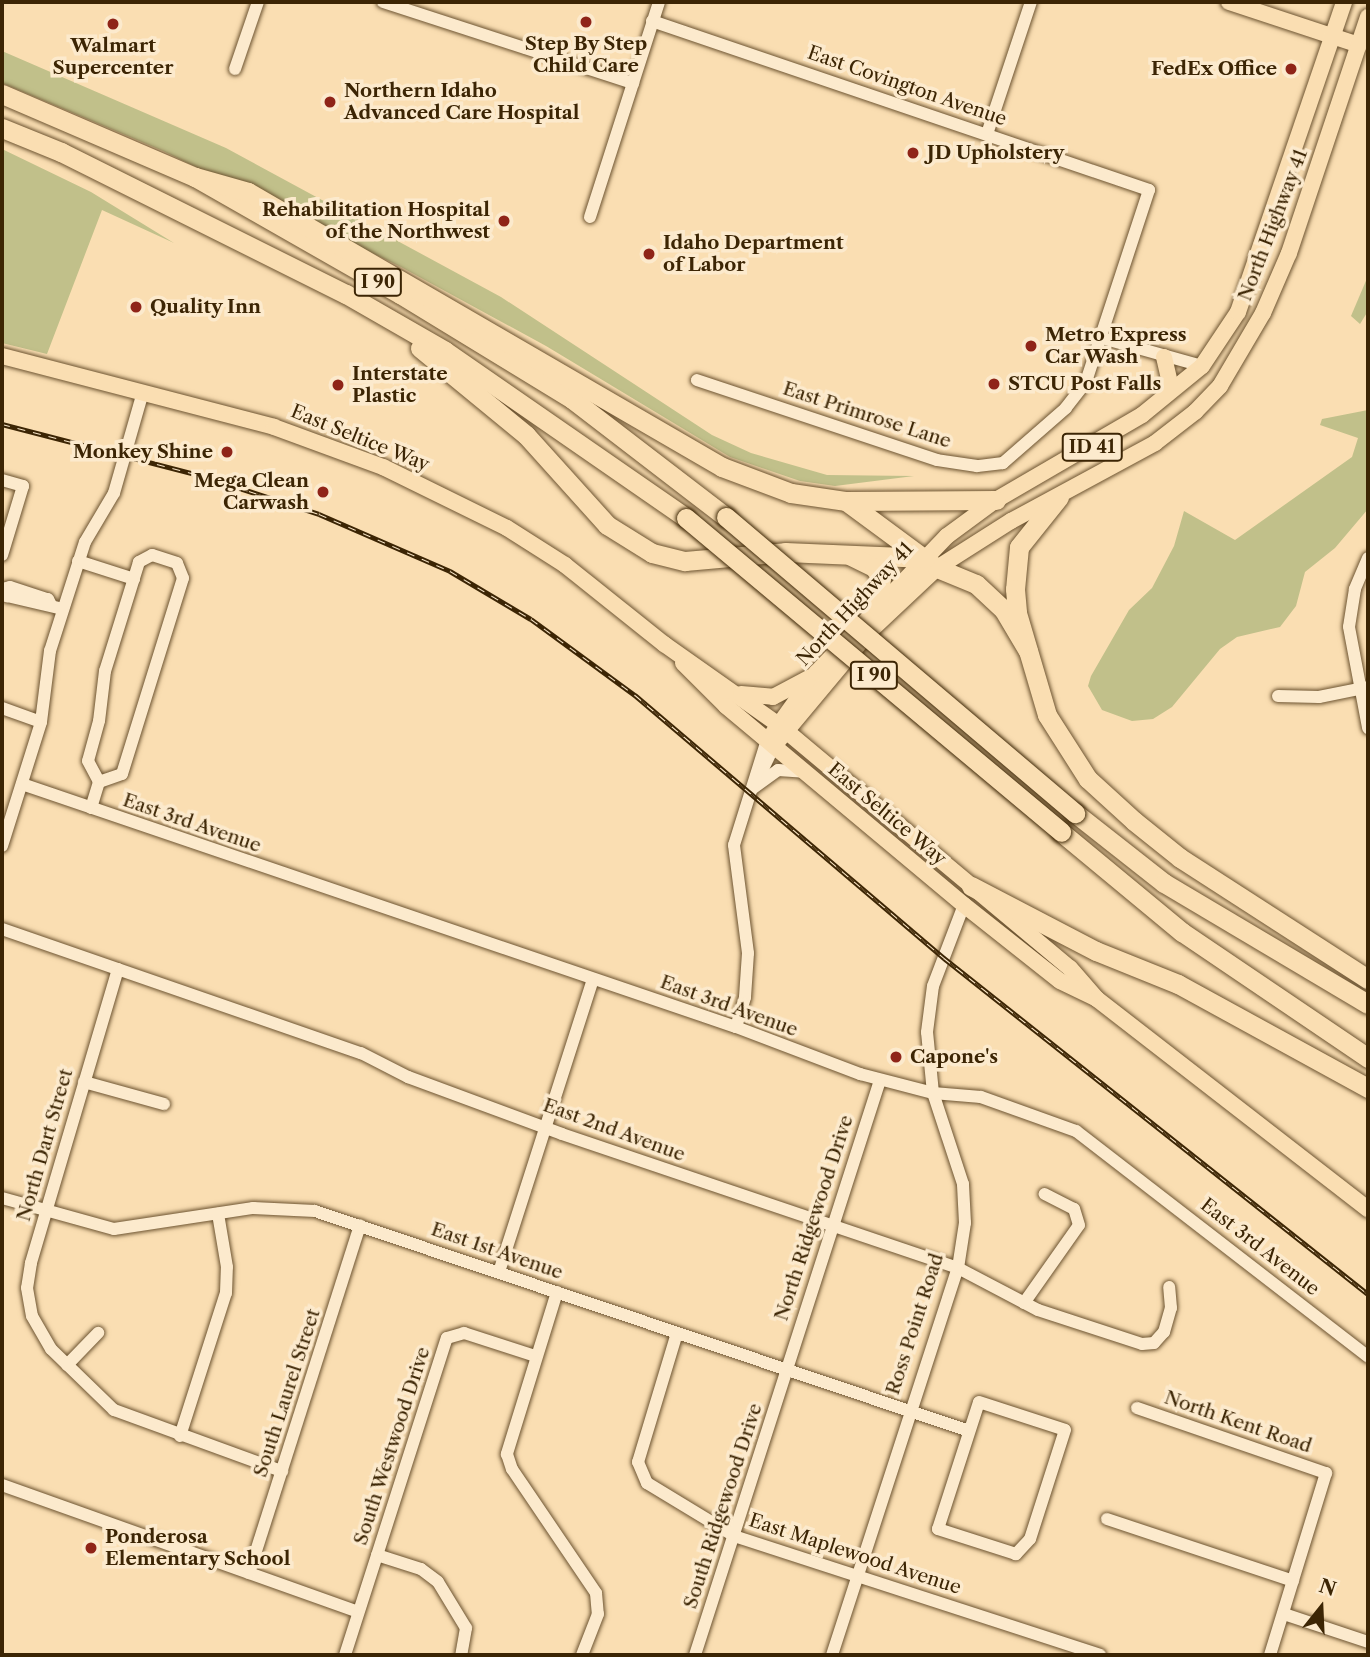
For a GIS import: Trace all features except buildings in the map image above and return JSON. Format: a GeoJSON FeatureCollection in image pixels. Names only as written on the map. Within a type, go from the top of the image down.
{"type":"FeatureCollection","features":[{"type":"Feature","properties":{"kind":"highway","name":"I 90"},"geometry":{"type":"LineString","coordinates":[[2,94],[195,177],[572,398],[726,517],[1075,813],[1176,890],[1368,1004]]}},
{"type":"Feature","properties":{"kind":"highway","name":"I 90"},"geometry":{"type":"LineString","coordinates":[[2,128],[61,152],[345,294],[532,407],[686,519],[1182,932],[1368,1058]]}},
{"type":"Feature","properties":{"kind":"highway"},"geometry":{"type":"LineString","coordinates":[[195,177],[248,192],[722,467],[781,490],[846,501],[996,500]]}},
{"type":"Feature","properties":{"kind":"highway"},"geometry":{"type":"LineString","coordinates":[[345,294],[496,408],[607,525],[632,543],[685,561],[785,552],[844,553],[932,563]]}},
{"type":"Feature","properties":{"kind":"highway"},"geometry":{"type":"LineString","coordinates":[[1059,497],[1019,547],[1017,613],[1046,715],[1088,779],[1180,858],[1368,979]]}},
{"type":"Feature","properties":{"kind":"highway"},"geometry":{"type":"LineString","coordinates":[[846,501],[932,563],[976,584],[1003,609],[1028,650]]}},
{"type":"Feature","properties":{"kind":"highway"},"geometry":{"type":"LineString","coordinates":[[844,553],[874,567],[881,578],[878,607]]}},
{"type":"Feature","properties":{"kind":"highway"},"geometry":{"type":"LineString","coordinates":[[971,886],[1096,951],[1178,984],[1368,1088]]}},
{"type":"Feature","properties":{"kind":"main road"},"geometry":{"type":"LineString","coordinates":[[1229,2],[1364,46]]}},
{"type":"Feature","properties":{"kind":"main road","name":"North Highway 41"},"geometry":{"type":"LineString","coordinates":[[783,728],[811,706],[868,633],[932,563],[996,500],[1083,452],[1202,366],[1238,312],[1344,2]]}},
{"type":"Feature","properties":{"kind":"main road","name":"North Highway 41"},"geometry":{"type":"LineString","coordinates":[[783,728],[816,673],[878,607],[932,563],[1059,497],[1172,430],[1225,378],[1263,313],[1293,242],[1364,46],[1368,17]]}},
{"type":"Feature","properties":{"kind":"main road"},"geometry":{"type":"LineString","coordinates":[[1225,378],[1222,368],[1240,343],[1245,327],[1238,312]]}},
{"type":"Feature","properties":{"kind":"main road","name":"East Seltice Way"},"geometry":{"type":"LineString","coordinates":[[2,356],[274,427],[444,495],[538,547],[664,644],[783,728],[1070,968],[1097,999],[1368,1209]]}},
{"type":"Feature","properties":{"kind":"main road"},"geometry":{"type":"LineString","coordinates":[[1164,357],[1170,382],[1165,395]]}},
{"type":"Feature","properties":{"kind":"main road","name":"East Seltice Way"},"geometry":{"type":"LineString","coordinates":[[664,644],[771,743],[964,905],[1060,981],[1097,999]]}},
{"type":"Feature","properties":{"kind":"main road"},"geometry":{"type":"LineString","coordinates":[[737,693],[773,697],[816,673]]}},
{"type":"Feature","properties":{"kind":"main road"},"geometry":{"type":"LineString","coordinates":[[811,706],[805,738],[818,757]]}},
{"type":"Feature","properties":{"kind":"main road"},"geometry":{"type":"LineString","coordinates":[[771,743],[783,728]]}},
{"type":"Feature","properties":{"kind":"main road"},"geometry":{"type":"LineString","coordinates":[[847,807],[902,840],[954,883],[971,886]]}},
{"type":"Feature","properties":{"kind":"main road","name":"Ross Point Road"},"geometry":{"type":"LineString","coordinates":[[964,905],[971,886]]}},
{"type":"Feature","properties":{"kind":"street"},"geometry":{"type":"LineString","coordinates":[[235,69],[258,2]]}},
{"type":"Feature","properties":{"kind":"street"},"geometry":{"type":"LineString","coordinates":[[383,2],[633,83]]}},
{"type":"Feature","properties":{"kind":"street"},"geometry":{"type":"LineString","coordinates":[[590,217],[659,2]]}},
{"type":"Feature","properties":{"kind":"street"},"geometry":{"type":"LineString","coordinates":[[987,134],[1031,2]]}},
{"type":"Feature","properties":{"kind":"street","name":"East Covington Avenue"},"geometry":{"type":"LineString","coordinates":[[652,21],[1149,190]]}},
{"type":"Feature","properties":{"kind":"street","name":"East Primrose Lane"},"geometry":{"type":"LineString","coordinates":[[697,380],[937,460],[995,466],[1016,456],[1074,401],[1102,338],[1149,190]]}},
{"type":"Feature","properties":{"kind":"street"},"geometry":{"type":"LineString","coordinates":[[1102,338],[1202,366]]}},
{"type":"Feature","properties":{"kind":"street"},"geometry":{"type":"LineString","coordinates":[[2,846],[41,722],[45,669],[57,607],[114,493],[143,392]]}},
{"type":"Feature","properties":{"kind":"street"},"geometry":{"type":"LineString","coordinates":[[2,480],[23,486],[2,555]]}},
{"type":"Feature","properties":{"kind":"street"},"geometry":{"type":"LineString","coordinates":[[91,808],[99,782],[88,761],[99,721],[104,671],[139,562],[148,555],[177,564],[183,574],[122,774],[99,782]]}},
{"type":"Feature","properties":{"kind":"street"},"geometry":{"type":"LineString","coordinates":[[1368,558],[1357,582],[1349,618],[1364,688],[1368,727]]}},
{"type":"Feature","properties":{"kind":"street"},"geometry":{"type":"LineString","coordinates":[[78,562],[134,579]]}},
{"type":"Feature","properties":{"kind":"street"},"geometry":{"type":"LineString","coordinates":[[3,589],[10,587],[48,599],[57,607]]}},
{"type":"Feature","properties":{"kind":"street"},"geometry":{"type":"LineString","coordinates":[[1278,696],[1319,697],[1364,688]]}},
{"type":"Feature","properties":{"kind":"street"},"geometry":{"type":"LineString","coordinates":[[2,708],[41,722]]}},
{"type":"Feature","properties":{"kind":"street"},"geometry":{"type":"LineString","coordinates":[[736,1027],[745,997],[748,953],[734,845],[752,789],[771,743]]}},
{"type":"Feature","properties":{"kind":"street"},"geometry":{"type":"LineString","coordinates":[[752,789],[778,770],[807,773]]}},
{"type":"Feature","properties":{"kind":"street","name":"East 3rd Avenue"},"geometry":{"type":"LineString","coordinates":[[22,784],[736,1027],[880,1080],[933,1093],[981,1097],[1076,1131],[1368,1357]]}},
{"type":"Feature","properties":{"kind":"street","name":"Ross Point Road"},"geometry":{"type":"LineString","coordinates":[[832,1655],[856,1573],[958,1268],[965,1223],[963,1184],[933,1093],[929,1005],[964,905]]}},
{"type":"Feature","properties":{"kind":"street","name":"East 2nd Avenue"},"geometry":{"type":"LineString","coordinates":[[2,929],[361,1053],[408,1077],[545,1127],[958,1268],[1024,1303],[1147,1345],[1164,1332],[1171,1308],[1170,1287]]}},
{"type":"Feature","properties":{"kind":"street","name":"North Dart Street"},"geometry":{"type":"LineString","coordinates":[[118,969],[44,1211],[29,1272],[28,1298],[39,1333],[67,1365],[114,1410],[282,1471]]}},
{"type":"Feature","properties":{"kind":"street"},"geometry":{"type":"LineString","coordinates":[[499,1272],[593,980]]}},
{"type":"Feature","properties":{"kind":"street","name":"North Ridgewood Drive"},"geometry":{"type":"LineString","coordinates":[[787,1368],[880,1080]]}},
{"type":"Feature","properties":{"kind":"street"},"geometry":{"type":"LineString","coordinates":[[84,1082],[164,1104]]}},
{"type":"Feature","properties":{"kind":"street"},"geometry":{"type":"LineString","coordinates":[[1024,1303],[1079,1224],[1074,1209],[1045,1194]]}},
{"type":"Feature","properties":{"kind":"street","name":"East 1st Avenue"},"geometry":{"type":"LineString","coordinates":[[2,1198],[114,1229],[218,1214],[292,1207],[360,1225],[969,1431]]}},
{"type":"Feature","properties":{"kind":"street"},"geometry":{"type":"LineString","coordinates":[[180,1436],[226,1293],[227,1267],[218,1214]]}},
{"type":"Feature","properties":{"kind":"street","name":"South Laurel Street"},"geometry":{"type":"LineString","coordinates":[[249,1573],[360,1225]]}},
{"type":"Feature","properties":{"kind":"street"},"geometry":{"type":"LineString","coordinates":[[556,1292],[507,1454],[521,1483],[596,1593],[598,1614],[582,1655]]}},
{"type":"Feature","properties":{"kind":"street"},"geometry":{"type":"LineString","coordinates":[[67,1365],[98,1333]]}},
{"type":"Feature","properties":{"kind":"street","name":"South Westwood Drive"},"geometry":{"type":"LineString","coordinates":[[345,1655],[447,1338],[464,1333],[535,1356]]}},
{"type":"Feature","properties":{"kind":"street","name":"East Maplewood Avenue"},"geometry":{"type":"LineString","coordinates":[[677,1333],[638,1462],[643,1478],[734,1536],[856,1573],[1100,1655]]}},
{"type":"Feature","properties":{"kind":"street","name":"South Ridgewood Drive"},"geometry":{"type":"LineString","coordinates":[[695,1655],[787,1368]]}},
{"type":"Feature","properties":{"kind":"street"},"geometry":{"type":"LineString","coordinates":[[979,1402],[1065,1430],[1030,1539],[1021,1552],[1007,1552],[938,1529],[969,1431],[979,1402]]}},
{"type":"Feature","properties":{"kind":"street","name":"North Kent Road"},"geometry":{"type":"LineString","coordinates":[[1138,1408],[1326,1473],[1293,1581]]}},
{"type":"Feature","properties":{"kind":"street"},"geometry":{"type":"LineString","coordinates":[[2,1485],[358,1612]]}},
{"type":"Feature","properties":{"kind":"street"},"geometry":{"type":"LineString","coordinates":[[1107,1519],[1293,1581],[1270,1655]]}},
{"type":"Feature","properties":{"kind":"street"},"geometry":{"type":"LineString","coordinates":[[377,1555],[421,1569],[438,1582],[466,1628],[461,1655]]}},
{"type":"Feature","properties":{"kind":"street"},"geometry":{"type":"LineString","coordinates":[[1284,1614],[1368,1642]]}},
{"type":"Feature","properties":{"kind":"shaded area"},"geometry":{"type":"Polygon","coordinates":[[[2,51],[226,148],[501,297],[712,435],[751,453],[827,475],[914,476],[835,486],[800,481],[730,457],[546,346],[401,267],[163,151],[2,83],[2,51]]]}},
{"type":"Feature","properties":{"kind":"shaded area"},"geometry":{"type":"Polygon","coordinates":[[[2,149],[91,192],[174,243],[102,210],[47,354],[2,343],[2,149]]]}},
{"type":"Feature","properties":{"kind":"shaded area"},"geometry":{"type":"Polygon","coordinates":[[[1368,276],[1368,311],[1360,324],[1351,316],[1368,276]]]}},
{"type":"Feature","properties":{"kind":"shaded area"},"geometry":{"type":"Polygon","coordinates":[[[1368,410],[1368,509],[1335,548],[1305,572],[1296,606],[1280,627],[1237,637],[1220,649],[1172,707],[1153,719],[1132,721],[1102,710],[1088,686],[1091,676],[1129,610],[1152,588],[1174,546],[1184,511],[1235,540],[1352,457],[1358,438],[1320,425],[1322,419],[1368,410]]]}},
{"type":"Feature","properties":{"kind":"railway"},"geometry":{"type":"LineString","coordinates":[[2,424],[203,476],[319,514],[450,571],[531,619],[635,695],[944,958],[1368,1294]]}},
{"type":"Feature","properties":{"kind":"place","name":"Step By Step Child Care"},"geometry":{"type":"Point","coordinates":[586,22]}},
{"type":"Feature","properties":{"kind":"place","name":"Walmart Supercenter"},"geometry":{"type":"Point","coordinates":[113,24]}},
{"type":"Feature","properties":{"kind":"place","name":"FedEx Office"},"geometry":{"type":"Point","coordinates":[1291,69]}},
{"type":"Feature","properties":{"kind":"place","name":"Northern Idaho Advanced Care Hospital"},"geometry":{"type":"Point","coordinates":[330,102]}},
{"type":"Feature","properties":{"kind":"place","name":"JD Upholstery"},"geometry":{"type":"Point","coordinates":[913,153]}},
{"type":"Feature","properties":{"kind":"place","name":"Rehabilitation Hospital of the Northwest"},"geometry":{"type":"Point","coordinates":[504,221]}},
{"type":"Feature","properties":{"kind":"place","name":"Idaho Department of Labor"},"geometry":{"type":"Point","coordinates":[649,254]}},
{"type":"Feature","properties":{"kind":"place","name":"Quality Inn"},"geometry":{"type":"Point","coordinates":[136,307]}},
{"type":"Feature","properties":{"kind":"place","name":"Metro Express Car Wash"},"geometry":{"type":"Point","coordinates":[1031,346]}},
{"type":"Feature","properties":{"kind":"place","name":"STCU Post Falls"},"geometry":{"type":"Point","coordinates":[994,384]}},
{"type":"Feature","properties":{"kind":"place","name":"Interstate Plastic"},"geometry":{"type":"Point","coordinates":[338,385]}},
{"type":"Feature","properties":{"kind":"place","name":"Monkey Shine"},"geometry":{"type":"Point","coordinates":[227,452]}},
{"type":"Feature","properties":{"kind":"place","name":"Mega Clean Carwash"},"geometry":{"type":"Point","coordinates":[323,492]}},
{"type":"Feature","properties":{"kind":"place","name":"Capone's"},"geometry":{"type":"Point","coordinates":[896,1057]}},
{"type":"Feature","properties":{"kind":"place","name":"Ponderosa Elementary School"},"geometry":{"type":"Point","coordinates":[91,1548]}}]}
